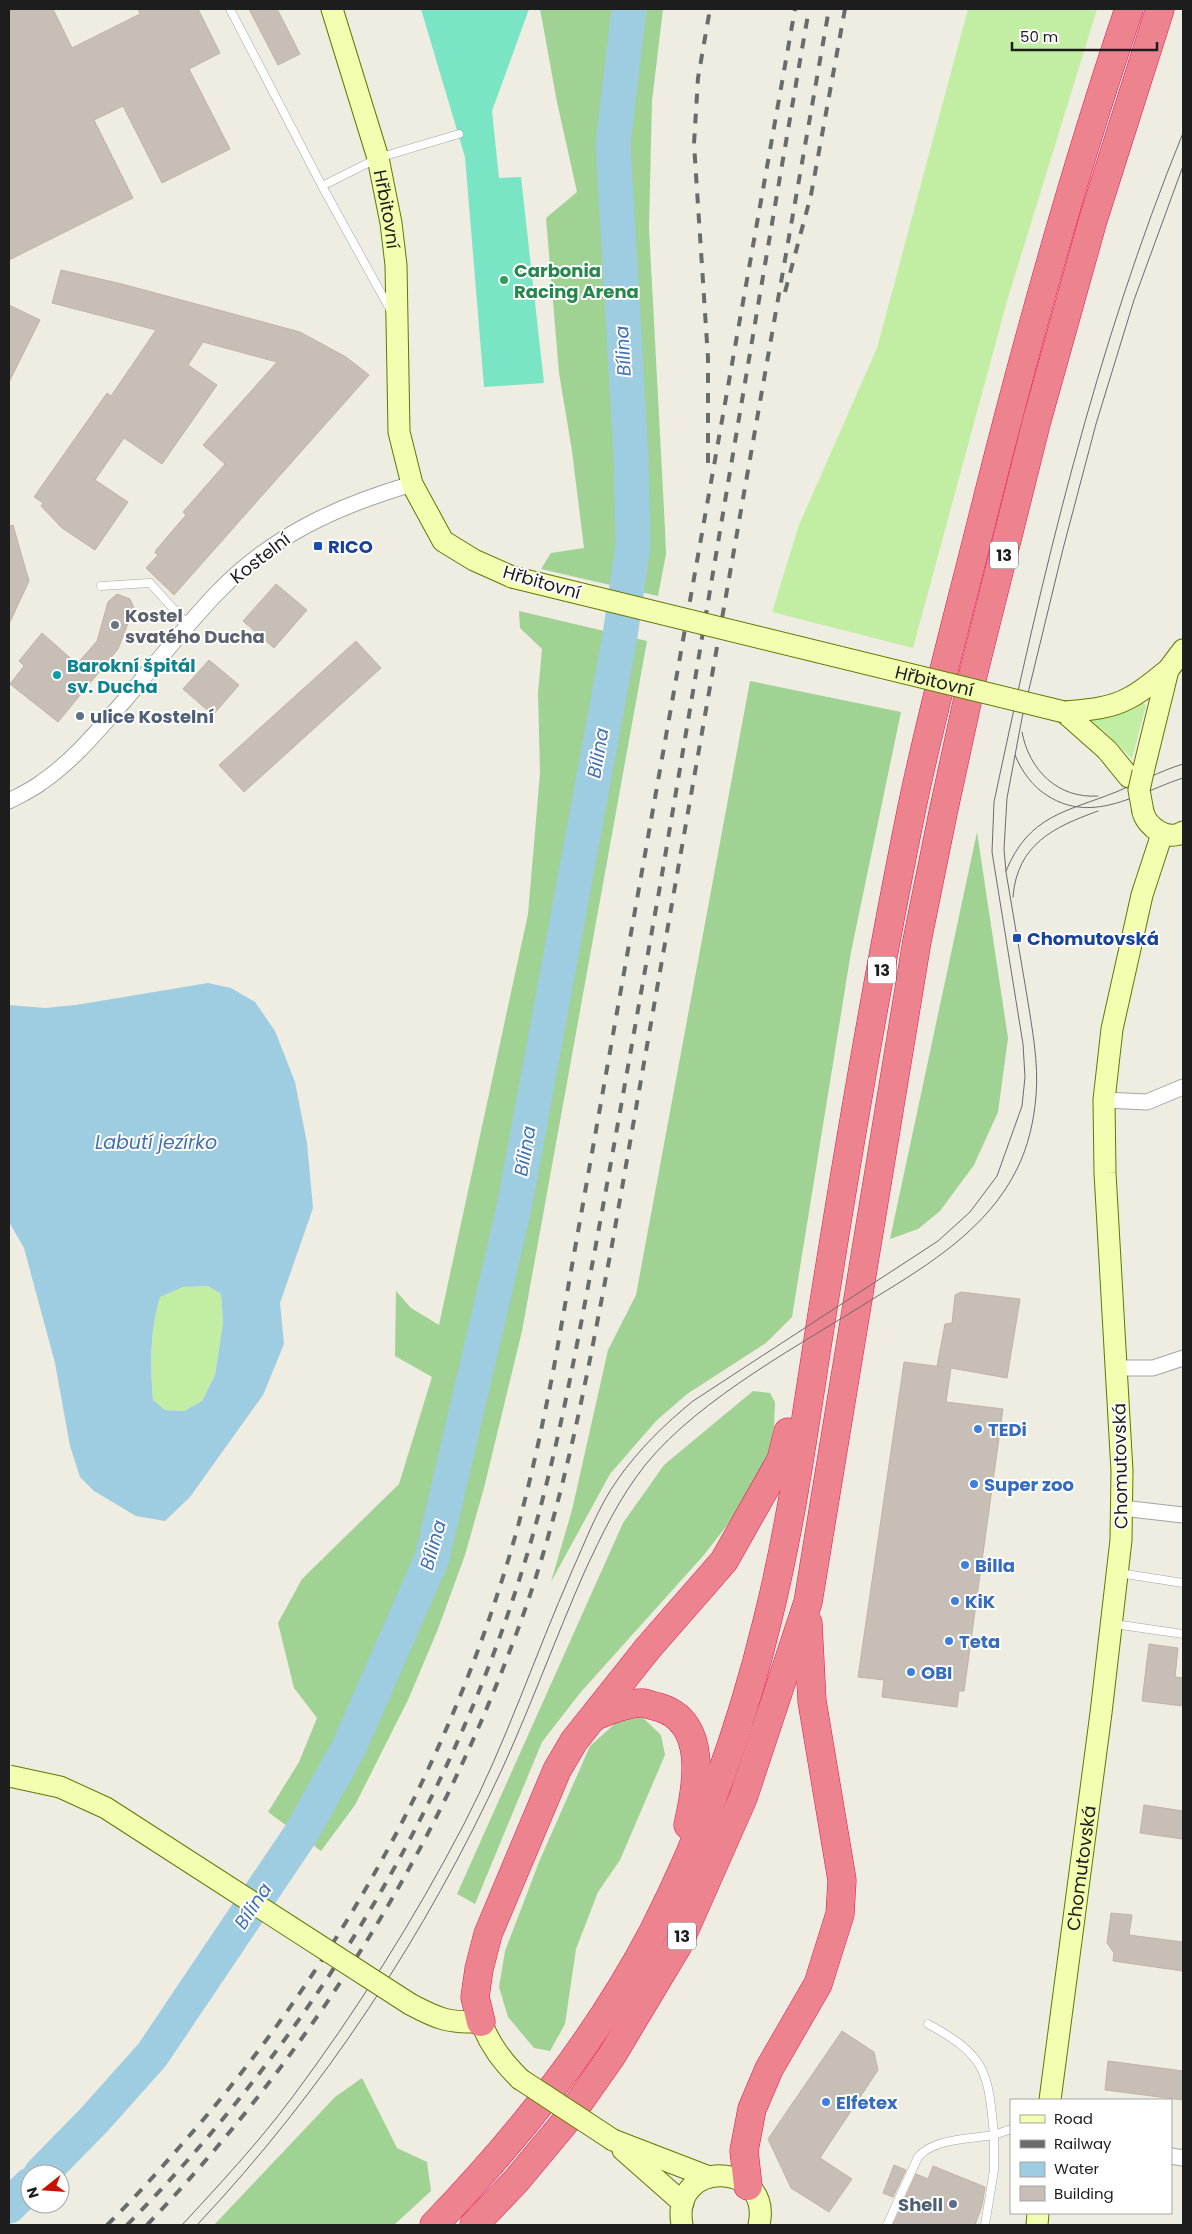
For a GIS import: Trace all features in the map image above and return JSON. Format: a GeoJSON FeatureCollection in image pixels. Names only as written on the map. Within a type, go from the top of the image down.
{"type":"FeatureCollection","features":[{"type":"Feature","properties":{"kind":"highway","name":"13"},"geometry":{"type":"LineString","coordinates":[[434,2225],[489,2168],[538,2106],[619,1990],[653,1932],[717,1787],[735,1735],[768,1621],[791,1503],[836,1229],[909,824],[943,675],[1018,381],[1065,212],[1129,9]]}},
{"type":"Feature","properties":{"kind":"highway","name":"13"},"geometry":{"type":"LineString","coordinates":[[474,2225],[516,2181],[566,2121],[611,2057],[678,1945],[743,1798],[808,1602],[915,950],[942,814],[1037,420],[1093,220],[1160,9]]}},
{"type":"Feature","properties":{"kind":"highway"},"geometry":{"type":"LineString","coordinates":[[481,2022],[475,1997],[479,1969],[488,1934],[557,1770],[574,1741],[648,1648],[724,1560],[782,1460],[836,1229]]}},
{"type":"Feature","properties":{"kind":"highway"},"geometry":{"type":"LineString","coordinates":[[748,2186],[744,2151],[752,2109],[769,2069],[818,1984],[840,1914],[842,1880],[812,1701],[808,1645],[808,1602]]}},
{"type":"Feature","properties":{"kind":"highway"},"geometry":{"type":"LineString","coordinates":[[595,1716],[620,1707],[643,1703],[665,1709],[679,1718],[691,1736],[695,1754],[696,1790],[688,1826],[653,1932]]}},
{"type":"Feature","properties":{"kind":"street","name":"Hřbitovní"},"geometry":{"type":"LineString","coordinates":[[332,9],[378,158],[391,223],[396,265],[399,432],[412,484],[443,541],[474,560],[512,577],[1064,712]]}},
{"type":"Feature","properties":{"kind":"street","name":"Kostelní"},"geometry":{"type":"LineString","coordinates":[[9,801],[42,783],[88,743],[188,625],[256,558],[290,534],[322,516],[377,494],[412,484]]}},
{"type":"Feature","properties":{"kind":"street"},"geometry":{"type":"LineString","coordinates":[[1064,712],[1098,709],[1130,698],[1168,670],[1183,650]]}},
{"type":"Feature","properties":{"kind":"street"},"geometry":{"type":"LineString","coordinates":[[1168,670],[1137,780],[1146,821],[1162,834],[1179,835],[1183,832]]}},
{"type":"Feature","properties":{"kind":"street"},"geometry":{"type":"LineString","coordinates":[[1064,712],[1108,750],[1137,780]]}},
{"type":"Feature","properties":{"kind":"street","name":"Chomutovská"},"geometry":{"type":"LineString","coordinates":[[1050,2099],[1112,1624],[1122,1508],[1117,1368],[1105,1164],[1104,1100],[1112,1030],[1142,894],[1162,834]]}},
{"type":"Feature","properties":{"kind":"street"},"geometry":{"type":"LineString","coordinates":[[1104,1100],[1147,1102],[1183,1087]]}},
{"type":"Feature","properties":{"kind":"street"},"geometry":{"type":"LineString","coordinates":[[1117,1368],[1153,1368],[1183,1358]]}},
{"type":"Feature","properties":{"kind":"street"},"geometry":{"type":"LineString","coordinates":[[1122,1508],[1183,1515]]}},
{"type":"Feature","properties":{"kind":"street"},"geometry":{"type":"LineString","coordinates":[[9,1776],[60,1787],[106,1808],[410,2004],[437,2018],[458,2023],[481,2022],[488,2040],[501,2060],[520,2079],[613,2140],[683,2203]]}},
{"type":"Feature","properties":{"kind":"street"},"geometry":{"type":"LineString","coordinates":[[613,2140],[709,2177]]}},
{"type":"Feature","properties":{"kind":"street"},"geometry":{"type":"LineString","coordinates":[[682,2225],[683,2203],[690,2189],[709,2177],[727,2175],[736,2178],[748,2186],[759,2203],[760,2225]]}},
{"type":"Feature","properties":{"kind":"lane"},"geometry":{"type":"LineString","coordinates":[[230,9],[322,186],[397,322]]}},
{"type":"Feature","properties":{"kind":"lane"},"geometry":{"type":"LineString","coordinates":[[322,186],[378,158],[459,134]]}},
{"type":"Feature","properties":{"kind":"lane"},"geometry":{"type":"LineString","coordinates":[[101,586],[150,583],[188,625]]}},
{"type":"Feature","properties":{"kind":"lane"},"geometry":{"type":"LineString","coordinates":[[1117,1572],[1183,1583]]}},
{"type":"Feature","properties":{"kind":"lane"},"geometry":{"type":"LineString","coordinates":[[1112,1624],[1183,1634]]}},
{"type":"Feature","properties":{"kind":"lane"},"geometry":{"type":"LineString","coordinates":[[928,2024],[966,2048],[985,2074],[990,2092],[994,2135],[994,2170],[988,2224]]}},
{"type":"Feature","properties":{"kind":"lane"},"geometry":{"type":"LineString","coordinates":[[887,2225],[918,2157],[924,2149],[945,2142],[994,2135],[1010,2129]]}},
{"type":"Feature","properties":{"kind":"green space","name":"Carbonia Racing Arena"},"geometry":{"type":"Polygon","coordinates":[[[421,9],[529,9],[492,111],[499,178],[521,177],[544,383],[484,387],[465,157],[421,9]]]}},
{"type":"Feature","properties":{"kind":"green space"},"geometry":{"type":"Polygon","coordinates":[[[540,9],[663,9],[652,101],[649,228],[666,554],[658,596],[541,569],[551,553],[584,548],[572,451],[559,373],[546,218],[577,192],[557,102],[540,9]]]}},
{"type":"Feature","properties":{"kind":"green space"},"geometry":{"type":"Polygon","coordinates":[[[968,9],[1097,9],[1007,301],[913,648],[772,612],[799,525],[877,348],[968,9]]]}},
{"type":"Feature","properties":{"kind":"green space"},"geometry":{"type":"Polygon","coordinates":[[[519,611],[647,641],[522,1331],[484,1488],[465,1555],[438,1629],[408,1700],[355,1805],[321,1851],[268,1812],[299,1762],[317,1718],[294,1688],[278,1623],[302,1579],[399,1484],[432,1377],[395,1356],[396,1291],[411,1308],[439,1325],[528,914],[540,773],[538,693],[542,649],[520,628],[519,611]]]}},
{"type":"Feature","properties":{"kind":"green space"},"geometry":{"type":"Polygon","coordinates":[[[750,681],[901,712],[851,952],[792,1317],[766,1343],[687,1394],[656,1421],[610,1474],[551,1582],[572,1510],[608,1350],[636,1295],[750,681]]]}},
{"type":"Feature","properties":{"kind":"green space"},"geometry":{"type":"Polygon","coordinates":[[[1143,703],[1146,705],[1132,759],[1092,720],[1116,715],[1143,703]]]}},
{"type":"Feature","properties":{"kind":"green space"},"geometry":{"type":"Polygon","coordinates":[[[977,832],[1008,1038],[998,1112],[974,1165],[940,1211],[918,1229],[890,1239],[977,832]]]}},
{"type":"Feature","properties":{"kind":"green space"},"geometry":{"type":"Polygon","coordinates":[[[208,1286],[221,1294],[223,1323],[215,1375],[202,1401],[184,1411],[165,1410],[153,1400],[151,1374],[154,1322],[160,1296],[183,1287],[208,1286]]]}},
{"type":"Feature","properties":{"kind":"green space"},"geometry":{"type":"Polygon","coordinates":[[[753,1391],[770,1393],[775,1402],[774,1427],[768,1462],[743,1505],[703,1556],[580,1693],[542,1742],[475,1904],[457,1894],[623,1523],[664,1465],[753,1391]]]}},
{"type":"Feature","properties":{"kind":"green space"},"geometry":{"type":"Polygon","coordinates":[[[640,1715],[661,1735],[665,1755],[620,1860],[598,1892],[576,1949],[565,2024],[550,2051],[534,2048],[508,2017],[499,1987],[505,1951],[539,1862],[590,1746],[619,1720],[640,1715]]]}},
{"type":"Feature","properties":{"kind":"green space"},"geometry":{"type":"Polygon","coordinates":[[[362,2078],[397,2148],[427,2162],[431,2191],[394,2225],[214,2225],[335,2097],[362,2078]]]}},
{"type":"Feature","properties":{"kind":"water","name":"Labutí jezírko"},"geometry":{"type":"Polygon","coordinates":[[[208,983],[231,988],[255,1002],[275,1031],[295,1082],[307,1143],[313,1208],[280,1303],[284,1344],[263,1395],[190,1497],[165,1521],[136,1516],[94,1491],[80,1477],[70,1446],[55,1363],[24,1248],[9,1222],[9,1005],[45,1008],[76,1005],[208,983]],[[208,1286],[183,1287],[160,1297],[154,1322],[151,1374],[153,1400],[165,1410],[184,1411],[202,1401],[215,1375],[223,1323],[221,1294],[208,1286]]]}},
{"type":"Feature","properties":{"kind":"building"},"geometry":{"type":"Polygon","coordinates":[[[9,9],[53,9],[72,48],[140,14],[138,9],[198,9],[220,53],[189,69],[230,149],[162,183],[123,106],[94,120],[133,198],[9,260],[9,9]]]}},
{"type":"Feature","properties":{"kind":"building"},"geometry":{"type":"Polygon","coordinates":[[[249,9],[277,9],[300,54],[278,65],[249,9]]]}},
{"type":"Feature","properties":{"kind":"building"},"geometry":{"type":"Polygon","coordinates":[[[61,270],[122,284],[300,332],[346,357],[369,375],[174,595],[146,568],[158,555],[155,553],[156,550],[186,515],[183,512],[225,464],[203,445],[277,362],[203,342],[188,365],[217,385],[162,464],[124,438],[95,480],[128,502],[95,550],[62,528],[41,506],[43,503],[34,497],[107,393],[111,396],[156,330],[52,303],[61,270]]]}},
{"type":"Feature","properties":{"kind":"building"},"geometry":{"type":"Polygon","coordinates":[[[9,305],[40,320],[9,382],[9,305]]]}},
{"type":"Feature","properties":{"kind":"building"},"geometry":{"type":"Polygon","coordinates":[[[13,525],[29,581],[9,624],[9,526],[13,525]]]}},
{"type":"Feature","properties":{"kind":"building"},"geometry":{"type":"Polygon","coordinates":[[[276,584],[307,610],[274,648],[243,621],[276,584]]]}},
{"type":"Feature","properties":{"kind":"building","name":"Barokní špitál sv. Ducha"},"geometry":{"type":"Polygon","coordinates":[[[117,594],[130,599],[134,608],[118,649],[58,722],[10,684],[24,666],[19,661],[42,633],[77,664],[97,641],[108,602],[117,594]]]}},
{"type":"Feature","properties":{"kind":"building"},"geometry":{"type":"Polygon","coordinates":[[[356,641],[381,668],[244,792],[219,765],[356,641]]]}},
{"type":"Feature","properties":{"kind":"building"},"geometry":{"type":"Polygon","coordinates":[[[209,660],[239,685],[213,715],[183,689],[209,660]]]}},
{"type":"Feature","properties":{"kind":"building"},"geometry":{"type":"Polygon","coordinates":[[[961,1292],[1020,1299],[1007,1378],[951,1368],[946,1402],[1003,1409],[964,1691],[959,1691],[957,1707],[882,1697],[884,1680],[858,1677],[904,1362],[943,1367],[937,1366],[945,1324],[952,1323],[955,1295],[961,1292]]]}},
{"type":"Feature","properties":{"kind":"building"},"geometry":{"type":"Polygon","coordinates":[[[1149,1644],[1178,1648],[1175,1677],[1183,1678],[1183,1706],[1142,1701],[1149,1644]]]}},
{"type":"Feature","properties":{"kind":"building"},"geometry":{"type":"Polygon","coordinates":[[[1144,1805],[1183,1811],[1183,1839],[1140,1833],[1144,1805]]]}},
{"type":"Feature","properties":{"kind":"building"},"geometry":{"type":"Polygon","coordinates":[[[1111,1913],[1132,1915],[1129,1935],[1183,1942],[1183,1971],[1113,1961],[1114,1953],[1107,1943],[1111,1913]]]}},
{"type":"Feature","properties":{"kind":"building"},"geometry":{"type":"Polygon","coordinates":[[[842,2031],[874,2052],[878,2070],[820,2158],[852,2179],[829,2212],[791,2188],[768,2139],[842,2031]]]}},
{"type":"Feature","properties":{"kind":"building"},"geometry":{"type":"Polygon","coordinates":[[[1108,2061],[1183,2071],[1183,2100],[1105,2090],[1108,2061]]]}},
{"type":"Feature","properties":{"kind":"building"},"geometry":{"type":"Polygon","coordinates":[[[894,2165],[906,2170],[893,2197],[883,2193],[894,2165]]]}},
{"type":"Feature","properties":{"kind":"building"},"geometry":{"type":"Polygon","coordinates":[[[933,2166],[985,2187],[982,2206],[975,2225],[893,2225],[916,2174],[928,2179],[933,2166]]]}},
{"type":"Feature","properties":{"kind":"waterway","name":"Bílina"},"geometry":{"type":"LineString","coordinates":[[51,2164],[94,2120],[152,2055],[302,1832],[349,1747],[432,1558],[514,1208],[620,636],[633,545],[631,457],[613,144],[629,9]]}},
{"type":"Feature","properties":{"kind":"waterway","name":"Bílina"},"geometry":{"type":"LineString","coordinates":[[9,2206],[20,2195]]}},
{"type":"Feature","properties":{"kind":"tram line"},"geometry":{"type":"LineString","coordinates":[[182,2225],[252,2148],[291,2099],[361,1999],[425,1895],[479,1793],[507,1731],[558,1603],[593,1524],[604,1501],[626,1468],[653,1437],[693,1401],[938,1241],[970,1212],[997,1176],[1022,1106],[1025,1077],[1023,1044],[992,852],[994,802],[1031,632],[1097,380],[1123,297],[1183,133]]}},
{"type":"Feature","properties":{"kind":"tram line"},"geometry":{"type":"LineString","coordinates":[[197,2225],[288,2120],[369,2008],[406,1950],[441,1890],[503,1767],[597,1544],[619,1503],[646,1464],[695,1416],[723,1394],[917,1271],[956,1243],[990,1209],[1005,1190],[1017,1169],[1027,1143],[1034,1115],[1037,1071],[1035,1046],[1006,872],[1004,849],[1007,798],[1022,718],[1096,424],[1134,300],[1183,166]]}},
{"type":"Feature","properties":{"kind":"tram line"},"geometry":{"type":"LineString","coordinates":[[1022,732],[1031,758],[1048,779],[1070,793],[1098,796]]}},
{"type":"Feature","properties":{"kind":"tram line"},"geometry":{"type":"LineString","coordinates":[[1015,755],[1028,779],[1048,796],[1065,804],[1082,807],[1099,807],[1116,803],[1183,778]]}},
{"type":"Feature","properties":{"kind":"tram line"},"geometry":{"type":"LineString","coordinates":[[1006,871],[1015,852],[1026,838],[1051,818],[1183,764]]}},
{"type":"Feature","properties":{"kind":"tram line"},"geometry":{"type":"LineString","coordinates":[[1013,897],[1016,879],[1022,863],[1040,840],[1053,831],[1098,811]]}},
{"type":"Feature","properties":{"kind":"railway"},"geometry":{"type":"LineString","coordinates":[[708,463],[708,358],[694,144],[698,78],[710,9]]}},
{"type":"Feature","properties":{"kind":"railway"},"geometry":{"type":"LineString","coordinates":[[107,2225],[197,2127],[248,2064],[296,1999],[340,1931],[381,1861],[418,1790],[452,1716],[481,1641],[507,1564],[533,1466],[554,1367],[795,9]]}},
{"type":"Feature","properties":{"kind":"railway"},"geometry":{"type":"LineString","coordinates":[[127,2225],[192,2155],[254,2081],[311,2003],[363,1922],[411,1837],[453,1751],[491,1662],[522,1571],[543,1497],[561,1422],[600,1223],[660,886],[809,9]]}},
{"type":"Feature","properties":{"kind":"railway"},"geometry":{"type":"LineString","coordinates":[[147,2225],[206,2160],[313,2023],[361,1950],[405,1875],[446,1798],[482,1719],[515,1637],[547,1541],[583,1393],[612,1245],[829,9]]}},
{"type":"Feature","properties":{"kind":"railway"},"geometry":{"type":"LineString","coordinates":[[785,292],[811,195],[845,9]]}},
{"type":"Feature","properties":{"kind":"place","name":"Carbonia Racing Arena"},"geometry":{"type":"Point","coordinates":[504,280]}},
{"type":"Feature","properties":{"kind":"place","name":"RICO"},"geometry":{"type":"Point","coordinates":[318,546]}},
{"type":"Feature","properties":{"kind":"place","name":"Kostel svatého Ducha"},"geometry":{"type":"Point","coordinates":[115,625]}},
{"type":"Feature","properties":{"kind":"place","name":"Barokní špitál sv. Ducha"},"geometry":{"type":"Point","coordinates":[57,675]}},
{"type":"Feature","properties":{"kind":"place","name":"ulice Kostelní"},"geometry":{"type":"Point","coordinates":[80,716]}},
{"type":"Feature","properties":{"kind":"place","name":"Chomutovská"},"geometry":{"type":"Point","coordinates":[1017,938]}},
{"type":"Feature","properties":{"kind":"place","name":"TEDi"},"geometry":{"type":"Point","coordinates":[978,1429]}},
{"type":"Feature","properties":{"kind":"place","name":"Super zoo"},"geometry":{"type":"Point","coordinates":[974,1484]}},
{"type":"Feature","properties":{"kind":"place","name":"Billa"},"geometry":{"type":"Point","coordinates":[965,1565]}},
{"type":"Feature","properties":{"kind":"place","name":"KiK"},"geometry":{"type":"Point","coordinates":[955,1601]}},
{"type":"Feature","properties":{"kind":"place","name":"Teta"},"geometry":{"type":"Point","coordinates":[949,1641]}},
{"type":"Feature","properties":{"kind":"place","name":"OBI"},"geometry":{"type":"Point","coordinates":[911,1672]}},
{"type":"Feature","properties":{"kind":"place","name":"Elfetex"},"geometry":{"type":"Point","coordinates":[826,2102]}},
{"type":"Feature","properties":{"kind":"place","name":"Shell"},"geometry":{"type":"Point","coordinates":[953,2204]}}]}
